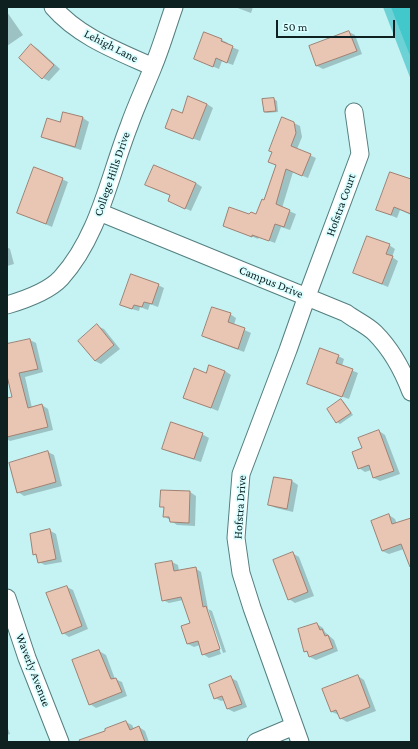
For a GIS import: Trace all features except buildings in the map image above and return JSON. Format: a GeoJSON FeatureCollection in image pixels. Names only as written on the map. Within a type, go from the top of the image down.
{"type":"FeatureCollection","features":[{"type":"Feature","properties":{"kind":"street","name":"Lehigh Lane"},"geometry":{"type":"LineString","coordinates":[[53,7],[89,38],[153,67]]}},
{"type":"Feature","properties":{"kind":"street","name":"College Hills Drive"},"geometry":{"type":"LineString","coordinates":[[7,305],[47,289],[60,279],[82,247],[99,212],[129,126],[153,67],[174,7]]}},
{"type":"Feature","properties":{"kind":"street","name":"Hofstra Court"},"geometry":{"type":"LineString","coordinates":[[307,296],[360,154],[354,112]]}},
{"type":"Feature","properties":{"kind":"street","name":"Campus Drive"},"geometry":{"type":"LineString","coordinates":[[99,212],[307,296],[346,314],[374,332],[390,351],[407,381],[411,392]]}},
{"type":"Feature","properties":{"kind":"street","name":"Hofstra Drive"},"geometry":{"type":"LineString","coordinates":[[300,742],[241,573],[236,538],[241,474],[307,296]]}},
{"type":"Feature","properties":{"kind":"street","name":"Waverly Avenue"},"geometry":{"type":"LineString","coordinates":[[7,598],[27,658],[60,742]]}},
{"type":"Feature","properties":{"kind":"street"},"geometry":{"type":"LineString","coordinates":[[256,742],[294,726]]}},
{"type":"Feature","properties":{"kind":"shaded area"},"geometry":{"type":"Polygon","coordinates":[[[383,7],[411,7],[411,80],[383,7]]]}},
{"type":"Feature","properties":{"kind":"shaded area"},"geometry":{"type":"Polygon","coordinates":[[[391,7],[411,7],[411,58],[391,7]]]}}]}
